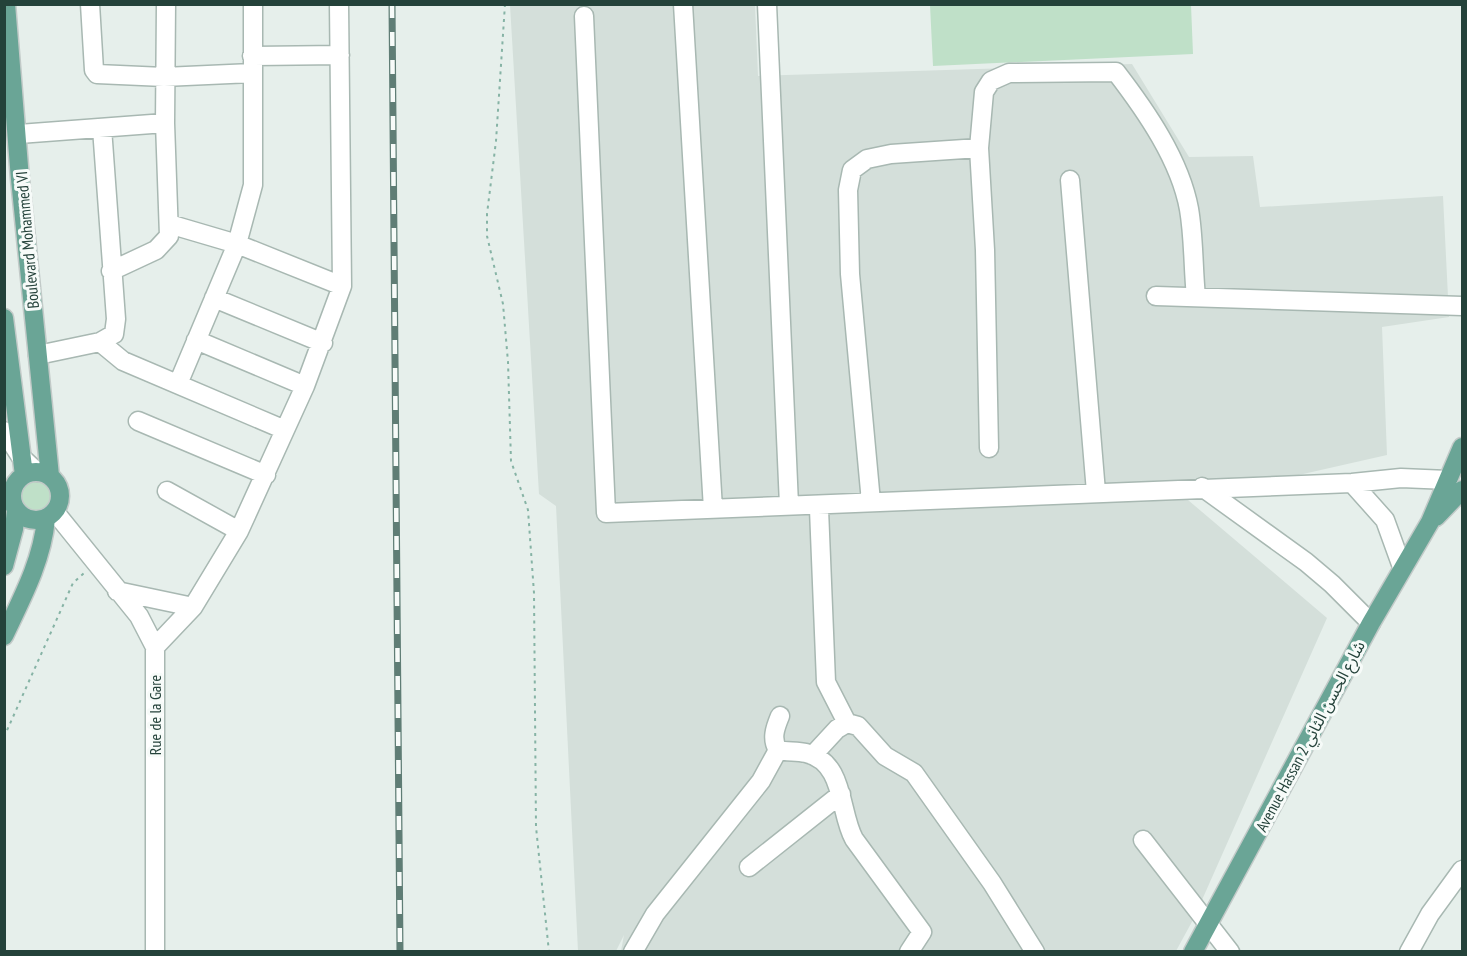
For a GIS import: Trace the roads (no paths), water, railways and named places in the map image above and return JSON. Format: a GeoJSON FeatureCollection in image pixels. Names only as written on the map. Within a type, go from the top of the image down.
{"type":"FeatureCollection","features":[{"type":"Feature","properties":{"kind":"main road","name":"Boulevard Mohammed VI"},"geometry":{"type":"LineString","coordinates":[[6,4],[19,134],[20,179],[38,355],[37,474]]}},
{"type":"Feature","properties":{"kind":"main road","name":"Boulevard Mohammed VI"},"geometry":{"type":"LineString","coordinates":[[4,318],[6,354],[21,456],[37,474]]}},
{"type":"Feature","properties":{"kind":"main road","name":"Avenue Hassan 2 شارع الحسن الثاني"},"geometry":{"type":"LineString","coordinates":[[1193,951],[1402,567],[1455,485],[1462,447]]}},
{"type":"Feature","properties":{"kind":"main road"},"geometry":{"type":"LineString","coordinates":[[4,566],[16,510],[12,490],[17,481],[37,474],[60,493],[60,503],[50,516],[36,566],[4,636]]}},
{"type":"Feature","properties":{"kind":"main road"},"geometry":{"type":"LineString","coordinates":[[16,510],[32,521],[50,516]]}},
{"type":"Feature","properties":{"kind":"street"},"geometry":{"type":"LineString","coordinates":[[90,4],[94,70],[97,74],[164,77],[252,64],[340,55]]}},
{"type":"Feature","properties":{"kind":"street"},"geometry":{"type":"LineString","coordinates":[[111,271],[156,250],[169,236],[164,77],[166,4]]}},
{"type":"Feature","properties":{"kind":"street"},"geometry":{"type":"LineString","coordinates":[[178,384],[237,244],[253,186],[253,4]]}},
{"type":"Feature","properties":{"kind":"street"},"geometry":{"type":"LineString","coordinates":[[154,647],[193,607],[239,531],[305,386],[323,343],[342,286],[339,4]]}},
{"type":"Feature","properties":{"kind":"street"},"geometry":{"type":"LineString","coordinates":[[683,4],[713,509]]}},
{"type":"Feature","properties":{"kind":"street"},"geometry":{"type":"LineString","coordinates":[[767,4],[789,505]]}},
{"type":"Feature","properties":{"kind":"street"},"geometry":{"type":"LineString","coordinates":[[584,16],[606,513],[1202,487],[1352,483],[1401,478],[1455,485]]}},
{"type":"Feature","properties":{"kind":"street"},"geometry":{"type":"LineString","coordinates":[[989,447],[985,250],[979,148],[984,92],[991,81],[1009,73],[1116,72],[1131,92],[1178,171],[1189,209],[1196,297]]}},
{"type":"Feature","properties":{"kind":"street"},"geometry":{"type":"LineString","coordinates":[[19,134],[165,123]]}},
{"type":"Feature","properties":{"kind":"street"},"geometry":{"type":"LineString","coordinates":[[38,355],[100,342],[114,334],[102,128]]}},
{"type":"Feature","properties":{"kind":"street"},"geometry":{"type":"LineString","coordinates":[[872,502],[850,274],[848,190],[852,170],[867,159],[891,154],[979,148]]}},
{"type":"Feature","properties":{"kind":"street"},"geometry":{"type":"LineString","coordinates":[[1070,180],[1096,492]]}},
{"type":"Feature","properties":{"kind":"street"},"geometry":{"type":"LineString","coordinates":[[169,224],[237,244],[342,286]]}},
{"type":"Feature","properties":{"kind":"street"},"geometry":{"type":"LineString","coordinates":[[1156,296],[1462,306]]}},
{"type":"Feature","properties":{"kind":"street"},"geometry":{"type":"LineString","coordinates":[[214,298],[323,343]]}},
{"type":"Feature","properties":{"kind":"street"},"geometry":{"type":"LineString","coordinates":[[196,340],[305,386]]}},
{"type":"Feature","properties":{"kind":"street"},"geometry":{"type":"LineString","coordinates":[[100,342],[123,361],[285,430]]}},
{"type":"Feature","properties":{"kind":"street"},"geometry":{"type":"LineString","coordinates":[[138,421],[266,475]]}},
{"type":"Feature","properties":{"kind":"street"},"geometry":{"type":"LineString","coordinates":[[4,431],[21,456]]}},
{"type":"Feature","properties":{"kind":"street"},"geometry":{"type":"LineString","coordinates":[[1352,483],[1385,520],[1402,567]]}},
{"type":"Feature","properties":{"kind":"street"},"geometry":{"type":"LineString","coordinates":[[1202,487],[1306,562],[1371,623]]}},
{"type":"Feature","properties":{"kind":"street"},"geometry":{"type":"LineString","coordinates":[[167,491],[239,531]]}},
{"type":"Feature","properties":{"kind":"street"},"geometry":{"type":"LineString","coordinates":[[819,509],[826,682],[847,723]]}},
{"type":"Feature","properties":{"kind":"street","name":"Rue de la Gare"},"geometry":{"type":"LineString","coordinates":[[50,516],[139,616],[154,647],[154,951]]}},
{"type":"Feature","properties":{"kind":"street"},"geometry":{"type":"LineString","coordinates":[[117,591],[193,607]]}},
{"type":"Feature","properties":{"kind":"street"},"geometry":{"type":"LineString","coordinates":[[780,716],[774,732],[774,744],[778,750],[813,755],[836,779],[848,829],[922,932],[909,951]]}},
{"type":"Feature","properties":{"kind":"street"},"geometry":{"type":"LineString","coordinates":[[813,755],[837,729],[847,723],[858,726],[885,756],[914,773],[992,883],[1035,951]]}},
{"type":"Feature","properties":{"kind":"street"},"geometry":{"type":"LineString","coordinates":[[633,951],[655,914],[761,781],[778,750]]}},
{"type":"Feature","properties":{"kind":"street"},"geometry":{"type":"LineString","coordinates":[[749,867],[841,794]]}},
{"type":"Feature","properties":{"kind":"street"},"geometry":{"type":"LineString","coordinates":[[1143,840],[1230,951]]}},
{"type":"Feature","properties":{"kind":"street"},"geometry":{"type":"LineString","coordinates":[[1409,951],[1430,914],[1462,870]]}},
{"type":"Feature","properties":{"kind":"railway"},"geometry":{"type":"LineString","coordinates":[[392,4],[400,952]]}}]}
